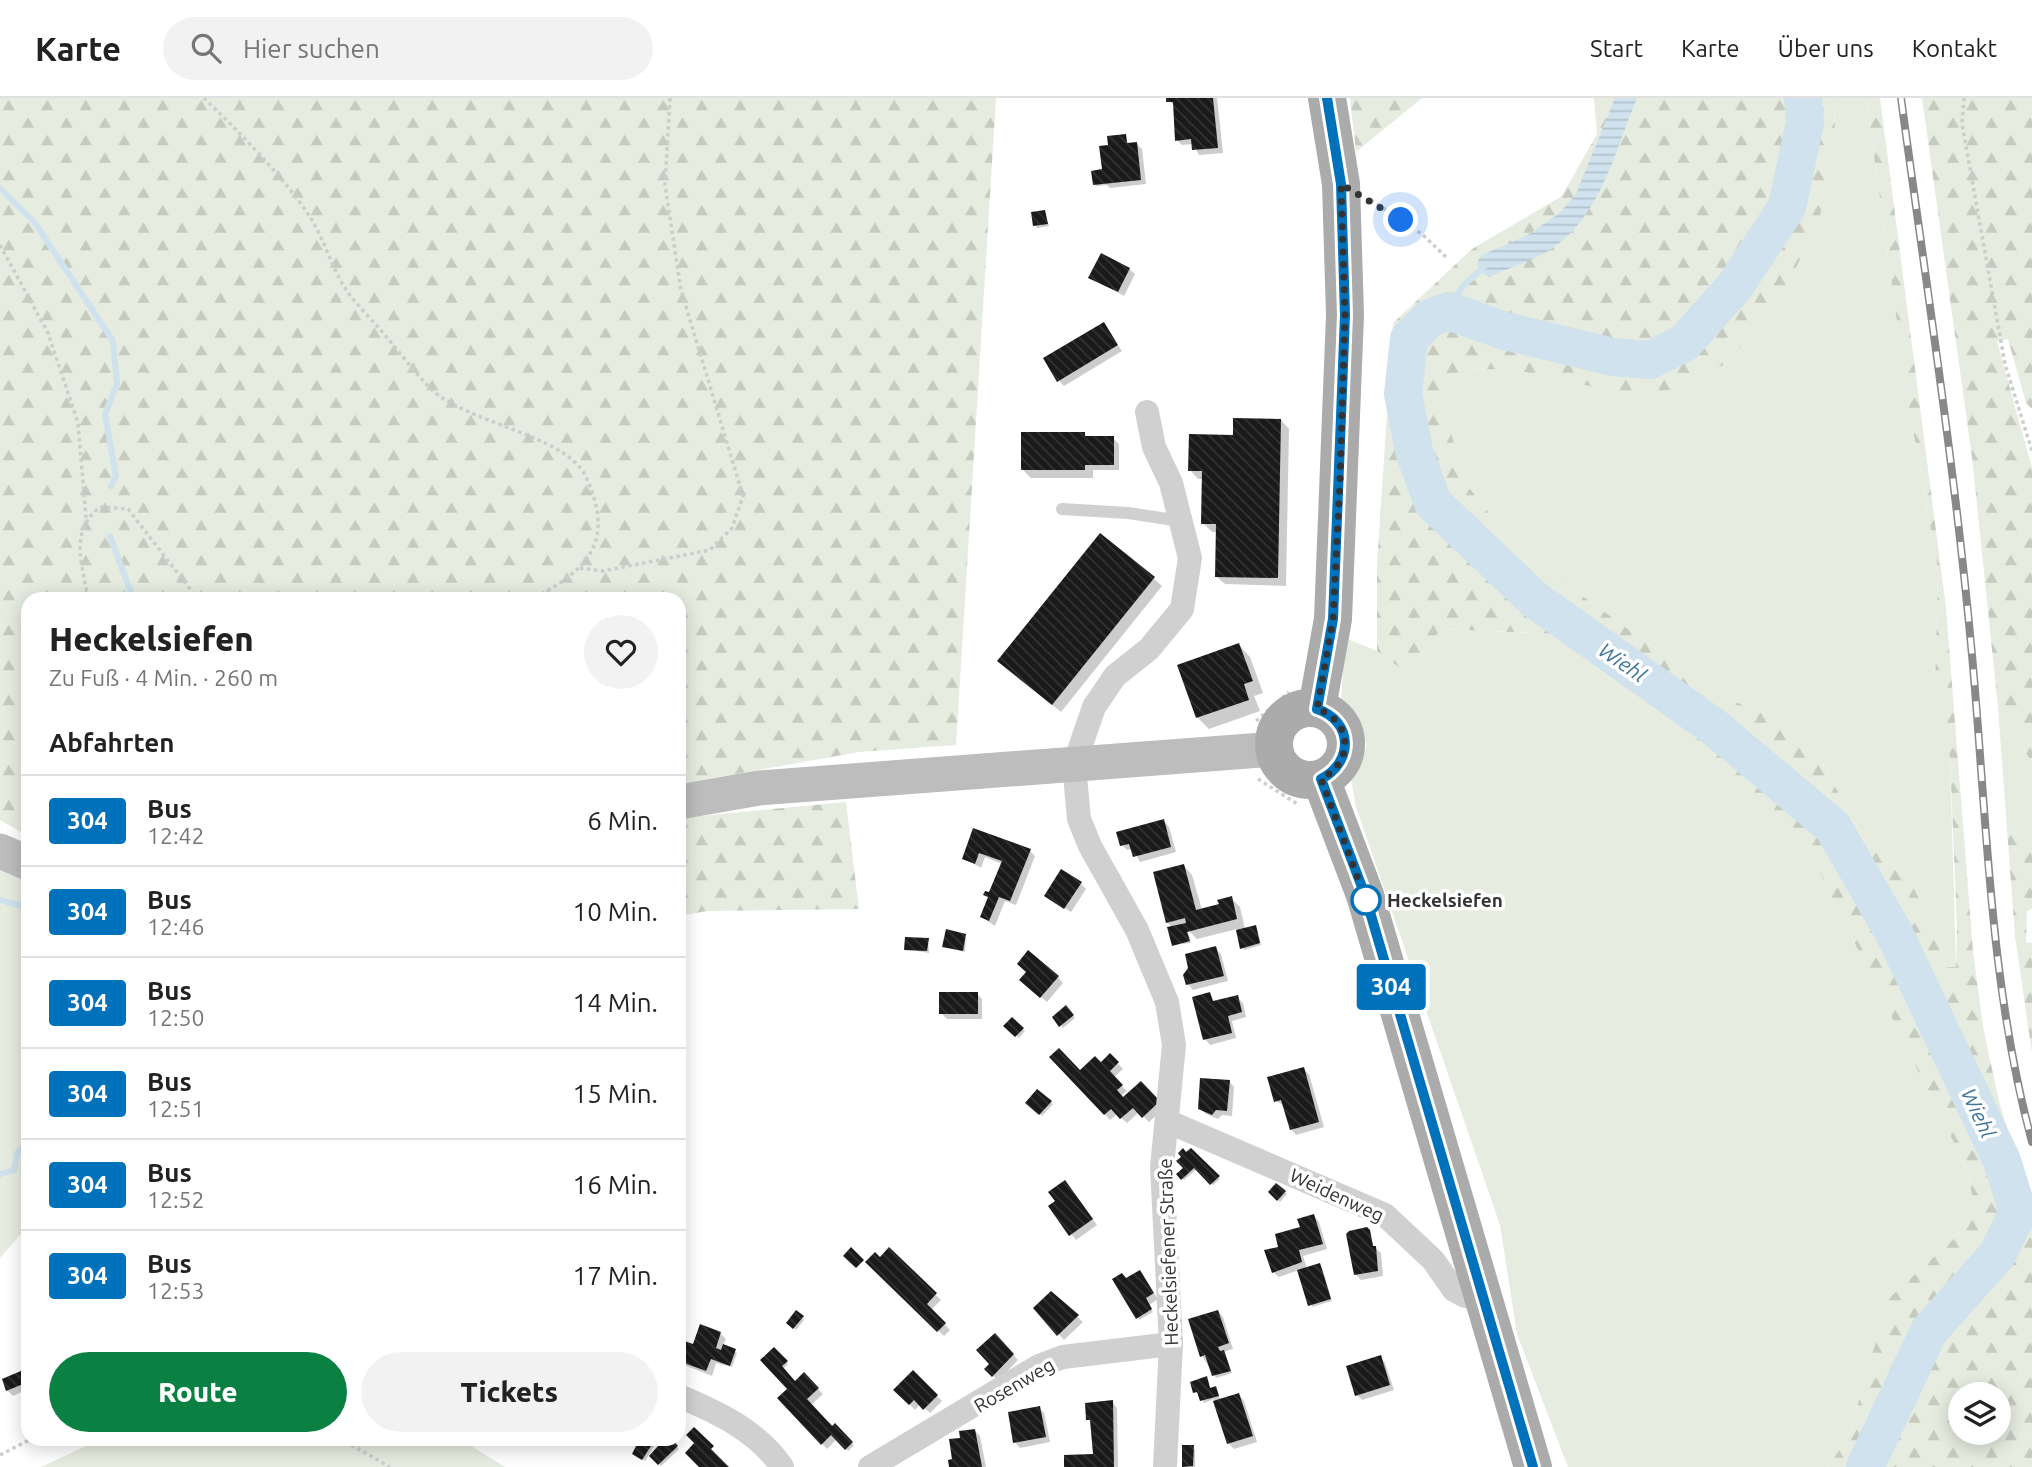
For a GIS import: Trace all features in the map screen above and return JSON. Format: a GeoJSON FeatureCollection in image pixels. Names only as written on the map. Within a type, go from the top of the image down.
{"type":"FeatureCollection","features":[{"type":"Feature","properties":{"kind":"main road"},"geometry":{"type":"LineString","coordinates":[[1317,709],[1333,619],[1345,315],[1341,184],[1327,98]]}},
{"type":"Feature","properties":{"kind":"main road"},"geometry":{"type":"LineString","coordinates":[[1305,708],[1317,709],[1338,720],[1346,742],[1340,764],[1321,779],[1298,778],[1280,764],[1275,749],[1277,729],[1284,719],[1305,708]]}},
{"type":"Feature","properties":{"kind":"main road"},"geometry":{"type":"LineString","coordinates":[[686,801],[759,788],[1275,749]]}},
{"type":"Feature","properties":{"kind":"main road"},"geometry":{"type":"LineString","coordinates":[[1321,779],[1365,895],[1533,1467]]}},
{"type":"Feature","properties":{"kind":"main road"},"geometry":{"type":"LineString","coordinates":[[0,851],[21,860]]}},
{"type":"Feature","properties":{"kind":"street"},"geometry":{"type":"LineString","coordinates":[[1074,765],[1094,707],[1115,676],[1149,649],[1182,609],[1190,558],[1171,483],[1154,447],[1147,412]]}},
{"type":"Feature","properties":{"kind":"street","name":"Heckelsiefener Straße"},"geometry":{"type":"LineString","coordinates":[[1074,765],[1079,819],[1090,846],[1136,930],[1167,1002],[1174,1045],[1162,1167],[1171,1344],[1165,1467]]}},
{"type":"Feature","properties":{"kind":"street","name":"Weidenweg"},"geometry":{"type":"LineString","coordinates":[[1168,1122],[1385,1215],[1433,1261],[1454,1290],[1465,1296],[1482,1292]]}},
{"type":"Feature","properties":{"kind":"street","name":"Rosenweg"},"geometry":{"type":"LineString","coordinates":[[870,1467],[1039,1366],[1063,1357],[1171,1344]]}},
{"type":"Feature","properties":{"kind":"street"},"geometry":{"type":"LineString","coordinates":[[686,1399],[725,1416],[775,1456],[782,1467]]}},
{"type":"Feature","properties":{"kind":"lane"},"geometry":{"type":"LineString","coordinates":[[1062,509],[1128,513],[1181,521]]}},
{"type":"Feature","properties":{"kind":"path"},"geometry":{"type":"LineString","coordinates":[[204,98],[238,131],[310,216],[346,289],[432,391],[474,416],[551,444],[584,472],[596,501],[598,533],[588,561],[559,585],[546,592]]}},
{"type":"Feature","properties":{"kind":"path"},"geometry":{"type":"LineString","coordinates":[[580,568],[603,571],[710,550],[732,528],[743,496],[681,290],[665,185],[670,98]]}},
{"type":"Feature","properties":{"kind":"path"},"geometry":{"type":"LineString","coordinates":[[1964,98],[1962,124],[2005,364],[2032,451]]}},
{"type":"Feature","properties":{"kind":"path"},"geometry":{"type":"LineString","coordinates":[[1341,184],[1379,204],[1423,235],[1448,259]]}},
{"type":"Feature","properties":{"kind":"path"},"geometry":{"type":"LineString","coordinates":[[0,245],[48,333],[78,423],[86,518],[79,536],[87,592]]}},
{"type":"Feature","properties":{"kind":"path"},"geometry":{"type":"LineString","coordinates":[[2027,433],[2032,436]]}},
{"type":"Feature","properties":{"kind":"path"},"geometry":{"type":"LineString","coordinates":[[86,518],[100,507],[128,509],[192,592]]}},
{"type":"Feature","properties":{"kind":"path"},"geometry":{"type":"LineString","coordinates":[[0,1455],[21,1444]]}},
{"type":"Feature","properties":{"kind":"path"},"geometry":{"type":"LineString","coordinates":[[354,1446],[390,1467]]}},
{"type":"Feature","properties":{"kind":"green space"},"geometry":{"type":"Polygon","coordinates":[[[0,98],[996,98],[956,745],[859,752],[686,783],[686,592],[21,592],[21,832],[0,820],[0,98]]]}},
{"type":"Feature","properties":{"kind":"green space"},"geometry":{"type":"Polygon","coordinates":[[[1350,98],[1422,98],[1356,152],[1350,98]]]}},
{"type":"Feature","properties":{"kind":"green space"},"geometry":{"type":"Polygon","coordinates":[[[1594,98],[1834,98],[1835,132],[1820,216],[1783,296],[1728,362],[1683,388],[1635,396],[1511,369],[1461,370],[1449,382],[1444,406],[1464,481],[1517,549],[1721,696],[1787,723],[1812,743],[1864,841],[1910,881],[1932,924],[1947,967],[1956,967],[1957,928],[1950,758],[1935,683],[1938,570],[1908,402],[1866,98],[1880,98],[1946,608],[1973,951],[1983,1027],[1999,1101],[2032,1214],[2032,1467],[1828,1467],[1849,1435],[1888,1299],[1956,1237],[1973,1200],[1967,1169],[1807,847],[1558,634],[1441,629],[1408,674],[1377,651],[1377,564],[1393,323],[1472,249],[1562,196],[1597,134],[1594,98]]]}},
{"type":"Feature","properties":{"kind":"green space"},"geometry":{"type":"Polygon","coordinates":[[[1834,98],[1866,98],[1908,402],[1938,570],[1935,683],[1950,758],[1956,967],[1947,967],[1932,924],[1910,881],[1864,841],[1812,743],[1787,723],[1721,696],[1517,549],[1464,481],[1444,406],[1449,382],[1461,370],[1511,369],[1635,396],[1835,132],[1834,98]]]}},
{"type":"Feature","properties":{"kind":"green space"},"geometry":{"type":"Polygon","coordinates":[[[1922,98],[2032,98],[2032,409],[2026,403],[2008,339],[1997,341],[2032,468],[2032,763],[1998,707],[1972,457],[1922,98]]]}},
{"type":"Feature","properties":{"kind":"green space"},"geometry":{"type":"Polygon","coordinates":[[[1441,629],[1558,634],[1807,847],[1967,1169],[1973,1200],[1956,1237],[1888,1300],[1849,1435],[1828,1467],[1568,1467],[1517,1334],[1500,1225],[1356,807],[1351,779],[1367,745],[1341,702],[1345,638],[1377,651],[1408,674],[1441,629]]]}},
{"type":"Feature","properties":{"kind":"green space"},"geometry":{"type":"Polygon","coordinates":[[[1998,707],[2032,763],[2032,840],[2007,829],[1998,707]]]}},
{"type":"Feature","properties":{"kind":"green space"},"geometry":{"type":"Polygon","coordinates":[[[846,802],[859,909],[707,911],[686,915],[686,817],[846,802]]]}},
{"type":"Feature","properties":{"kind":"green space"},"geometry":{"type":"Polygon","coordinates":[[[2007,829],[2032,840],[2032,909],[2027,911],[2026,942],[2032,943],[2032,1053],[2015,936],[2007,829]]]}},
{"type":"Feature","properties":{"kind":"green space"},"geometry":{"type":"Polygon","coordinates":[[[0,865],[21,877],[21,1234],[0,1258],[0,865]]]}},
{"type":"Feature","properties":{"kind":"green space"},"geometry":{"type":"Polygon","coordinates":[[[86,1446],[471,1446],[505,1467],[41,1467],[86,1446]]]}},
{"type":"Feature","properties":{"kind":"water"},"geometry":{"type":"Polygon","coordinates":[[[1615,98],[1637,98],[1614,159],[1596,199],[1584,217],[1554,247],[1539,256],[1489,277],[1480,271],[1477,262],[1482,255],[1526,236],[1560,213],[1576,194],[1615,98]]]}},
{"type":"Feature","properties":{"kind":"building"},"geometry":{"type":"Polygon","coordinates":[[[1166,98],[1213,98],[1218,148],[1192,150],[1191,139],[1175,141],[1173,102],[1166,102],[1166,98]]]}},
{"type":"Feature","properties":{"kind":"building"},"geometry":{"type":"Polygon","coordinates":[[[1126,134],[1127,143],[1137,142],[1141,180],[1093,185],[1091,171],[1102,169],[1099,146],[1108,145],[1107,136],[1126,134]]]}},
{"type":"Feature","properties":{"kind":"building"},"geometry":{"type":"Polygon","coordinates":[[[1045,210],[1048,224],[1033,226],[1031,212],[1045,210]]]}},
{"type":"Feature","properties":{"kind":"building"},"geometry":{"type":"Polygon","coordinates":[[[1101,253],[1130,268],[1118,292],[1088,278],[1101,253]]]}},
{"type":"Feature","properties":{"kind":"building"},"geometry":{"type":"Polygon","coordinates":[[[1104,322],[1118,345],[1057,382],[1043,358],[1104,322]]]}},
{"type":"Feature","properties":{"kind":"building"},"geometry":{"type":"Polygon","coordinates":[[[1233,418],[1281,419],[1278,578],[1215,577],[1216,524],[1201,524],[1202,471],[1188,471],[1189,434],[1233,435],[1233,418]]]}},
{"type":"Feature","properties":{"kind":"building"},"geometry":{"type":"Polygon","coordinates":[[[1021,432],[1085,432],[1085,436],[1114,436],[1114,465],[1085,465],[1085,470],[1021,470],[1021,432]]]}},
{"type":"Feature","properties":{"kind":"building"},"geometry":{"type":"Polygon","coordinates":[[[1100,533],[1155,577],[1052,705],[997,661],[1100,533]]]}},
{"type":"Feature","properties":{"kind":"building"},"geometry":{"type":"Polygon","coordinates":[[[1239,643],[1253,681],[1244,684],[1249,700],[1196,718],[1177,665],[1239,643]]]}},
{"type":"Feature","properties":{"kind":"building"},"geometry":{"type":"Polygon","coordinates":[[[1164,819],[1171,847],[1133,857],[1129,844],[1120,846],[1116,832],[1164,819]]]}},
{"type":"Feature","properties":{"kind":"building"},"geometry":{"type":"Polygon","coordinates":[[[973,828],[1031,849],[1010,901],[999,897],[989,921],[980,917],[988,897],[983,895],[985,891],[989,892],[1002,861],[979,853],[975,864],[962,859],[973,828]]]}},
{"type":"Feature","properties":{"kind":"building"},"geometry":{"type":"Polygon","coordinates":[[[1184,864],[1196,910],[1219,904],[1217,900],[1232,896],[1237,919],[1187,932],[1190,941],[1172,946],[1167,927],[1186,923],[1185,918],[1166,923],[1153,872],[1184,864]]]}},
{"type":"Feature","properties":{"kind":"building"},"geometry":{"type":"Polygon","coordinates":[[[1061,869],[1082,882],[1064,909],[1044,896],[1061,869]]]}},
{"type":"Feature","properties":{"kind":"building"},"geometry":{"type":"Polygon","coordinates":[[[1256,925],[1260,943],[1240,949],[1236,930],[1256,925]]]}},
{"type":"Feature","properties":{"kind":"building"},"geometry":{"type":"Polygon","coordinates":[[[946,929],[966,934],[963,951],[942,947],[946,929]]]}},
{"type":"Feature","properties":{"kind":"building"},"geometry":{"type":"Polygon","coordinates":[[[905,937],[929,938],[927,951],[904,950],[905,937]]]}},
{"type":"Feature","properties":{"kind":"building"},"geometry":{"type":"Polygon","coordinates":[[[1216,946],[1224,976],[1186,985],[1183,975],[1188,968],[1185,954],[1216,946]]]}},
{"type":"Feature","properties":{"kind":"building"},"geometry":{"type":"Polygon","coordinates":[[[1028,950],[1059,976],[1040,998],[1019,980],[1026,972],[1017,964],[1028,950]]]}},
{"type":"Feature","properties":{"kind":"building"},"geometry":{"type":"Polygon","coordinates":[[[939,992],[978,992],[978,1014],[939,1014],[939,992]]]}},
{"type":"Feature","properties":{"kind":"building"},"geometry":{"type":"Polygon","coordinates":[[[1210,992],[1213,1001],[1238,995],[1242,1012],[1228,1016],[1232,1033],[1203,1040],[1192,997],[1210,992]]]}},
{"type":"Feature","properties":{"kind":"building"},"geometry":{"type":"Polygon","coordinates":[[[1066,1005],[1074,1015],[1059,1027],[1052,1017],[1066,1005]]]}},
{"type":"Feature","properties":{"kind":"building"},"geometry":{"type":"Polygon","coordinates":[[[1012,1017],[1024,1028],[1015,1037],[1003,1026],[1012,1017]]]}},
{"type":"Feature","properties":{"kind":"building"},"geometry":{"type":"Polygon","coordinates":[[[1059,1048],[1080,1070],[1095,1056],[1101,1062],[1110,1053],[1119,1062],[1110,1071],[1123,1085],[1117,1090],[1123,1097],[1141,1081],[1160,1101],[1142,1118],[1133,1108],[1120,1119],[1111,1109],[1104,1115],[1049,1057],[1059,1048]]]}},
{"type":"Feature","properties":{"kind":"building"},"geometry":{"type":"Polygon","coordinates":[[[1304,1067],[1319,1122],[1290,1130],[1281,1100],[1274,1102],[1267,1077],[1304,1067]]]}},
{"type":"Feature","properties":{"kind":"building"},"geometry":{"type":"Polygon","coordinates":[[[1200,1078],[1230,1080],[1227,1111],[1216,1110],[1212,1115],[1198,1109],[1200,1078]]]}},
{"type":"Feature","properties":{"kind":"building"},"geometry":{"type":"Polygon","coordinates":[[[1037,1089],[1052,1101],[1039,1115],[1025,1103],[1037,1089]]]}},
{"type":"Feature","properties":{"kind":"building"},"geometry":{"type":"Polygon","coordinates":[[[1183,1148],[1186,1152],[1191,1148],[1220,1176],[1210,1185],[1194,1168],[1181,1180],[1176,1174],[1183,1168],[1176,1161],[1181,1157],[1178,1153],[1183,1148]]]}},
{"type":"Feature","properties":{"kind":"building"},"geometry":{"type":"Polygon","coordinates":[[[1065,1180],[1093,1219],[1069,1236],[1048,1206],[1055,1201],[1048,1192],[1065,1180]]]}},
{"type":"Feature","properties":{"kind":"building"},"geometry":{"type":"Polygon","coordinates":[[[1276,1183],[1286,1191],[1277,1201],[1268,1192],[1276,1183]]]}},
{"type":"Feature","properties":{"kind":"building"},"geometry":{"type":"Polygon","coordinates":[[[1314,1214],[1323,1244],[1299,1250],[1302,1262],[1272,1273],[1264,1250],[1278,1247],[1275,1234],[1300,1227],[1297,1219],[1314,1214]]]}},
{"type":"Feature","properties":{"kind":"building"},"geometry":{"type":"Polygon","coordinates":[[[1367,1227],[1373,1246],[1376,1246],[1378,1271],[1354,1275],[1346,1234],[1367,1227]]]}},
{"type":"Feature","properties":{"kind":"building"},"geometry":{"type":"Polygon","coordinates":[[[851,1247],[864,1260],[856,1268],[843,1256],[851,1247]]]}},
{"type":"Feature","properties":{"kind":"building"},"geometry":{"type":"Polygon","coordinates":[[[889,1247],[937,1293],[927,1304],[946,1323],[937,1332],[865,1262],[875,1252],[880,1257],[889,1247]]]}},
{"type":"Feature","properties":{"kind":"building"},"geometry":{"type":"Polygon","coordinates":[[[1320,1263],[1331,1299],[1308,1306],[1297,1270],[1320,1263]]]}},
{"type":"Feature","properties":{"kind":"building"},"geometry":{"type":"Polygon","coordinates":[[[1140,1270],[1154,1293],[1146,1298],[1152,1309],[1136,1319],[1112,1279],[1122,1273],[1126,1278],[1140,1270]]]}},
{"type":"Feature","properties":{"kind":"building"},"geometry":{"type":"Polygon","coordinates":[[[1051,1291],[1079,1315],[1057,1336],[1033,1308],[1051,1291]]]}},
{"type":"Feature","properties":{"kind":"building"},"geometry":{"type":"Polygon","coordinates":[[[796,1310],[804,1316],[793,1329],[786,1323],[796,1310]]]}},
{"type":"Feature","properties":{"kind":"building"},"geometry":{"type":"Polygon","coordinates":[[[1218,1310],[1229,1343],[1218,1347],[1220,1351],[1224,1350],[1231,1371],[1212,1376],[1205,1355],[1200,1357],[1188,1319],[1218,1310]]]}},
{"type":"Feature","properties":{"kind":"building"},"geometry":{"type":"Polygon","coordinates":[[[700,1324],[721,1332],[716,1348],[721,1350],[723,1344],[736,1349],[730,1366],[711,1359],[706,1371],[686,1364],[686,1342],[693,1344],[700,1324]]]}},
{"type":"Feature","properties":{"kind":"building"},"geometry":{"type":"Polygon","coordinates":[[[995,1333],[1014,1354],[992,1377],[984,1369],[989,1364],[976,1350],[995,1333]]]}},
{"type":"Feature","properties":{"kind":"building"},"geometry":{"type":"Polygon","coordinates":[[[774,1347],[788,1361],[782,1366],[795,1381],[804,1372],[819,1388],[807,1399],[832,1426],[835,1423],[853,1442],[845,1450],[831,1435],[821,1445],[777,1398],[787,1389],[760,1360],[774,1347]]]}},
{"type":"Feature","properties":{"kind":"building"},"geometry":{"type":"Polygon","coordinates":[[[1381,1355],[1390,1385],[1355,1396],[1346,1366],[1381,1355]]]}},
{"type":"Feature","properties":{"kind":"building"},"geometry":{"type":"Polygon","coordinates":[[[913,1370],[938,1395],[923,1410],[914,1400],[909,1405],[893,1390],[913,1370]]]}},
{"type":"Feature","properties":{"kind":"building"},"geometry":{"type":"Polygon","coordinates":[[[21,1371],[21,1385],[6,1391],[2,1379],[21,1371]]]}},
{"type":"Feature","properties":{"kind":"building"},"geometry":{"type":"Polygon","coordinates":[[[1207,1376],[1210,1388],[1216,1386],[1219,1396],[1200,1401],[1197,1392],[1193,1393],[1190,1382],[1207,1376]]]}},
{"type":"Feature","properties":{"kind":"building"},"geometry":{"type":"Polygon","coordinates":[[[1239,1393],[1253,1436],[1227,1444],[1213,1401],[1239,1393]]]}},
{"type":"Feature","properties":{"kind":"building"},"geometry":{"type":"Polygon","coordinates":[[[1113,1400],[1114,1467],[1064,1467],[1064,1455],[1093,1454],[1090,1420],[1086,1420],[1085,1403],[1113,1400]]]}},
{"type":"Feature","properties":{"kind":"building"},"geometry":{"type":"Polygon","coordinates":[[[1040,1406],[1046,1437],[1013,1443],[1008,1412],[1040,1406]]]}},
{"type":"Feature","properties":{"kind":"building"},"geometry":{"type":"Polygon","coordinates":[[[694,1427],[714,1446],[711,1449],[729,1467],[699,1467],[685,1453],[694,1443],[686,1435],[694,1427]]]}},
{"type":"Feature","properties":{"kind":"building"},"geometry":{"type":"Polygon","coordinates":[[[975,1429],[982,1467],[949,1467],[948,1460],[952,1459],[949,1439],[960,1438],[959,1431],[975,1429]]]}},
{"type":"Feature","properties":{"kind":"building"},"geometry":{"type":"Polygon","coordinates":[[[1182,1445],[1194,1445],[1193,1466],[1182,1467],[1182,1445]]]}},
{"type":"Feature","properties":{"kind":"building"},"geometry":{"type":"Polygon","coordinates":[[[636,1446],[651,1446],[642,1460],[632,1454],[636,1446]]]}},
{"type":"Feature","properties":{"kind":"building"},"geometry":{"type":"Polygon","coordinates":[[[658,1446],[678,1446],[658,1465],[649,1456],[658,1446]]]}},
{"type":"Feature","properties":{"kind":"waterway","name":"Wiehl"},"geometry":{"type":"LineString","coordinates":[[1803,98],[1805,122],[1787,207],[1735,286],[1684,343],[1650,360],[1613,357],[1505,331],[1449,311],[1430,318],[1409,339],[1403,394],[1414,451],[1433,503],[1534,599],[1714,727],[1833,827],[1894,933],[2002,1161],[2018,1212],[1997,1255],[1929,1331],[1865,1467]]}},
{"type":"Feature","properties":{"kind":"waterway"},"geometry":{"type":"LineString","coordinates":[[0,188],[35,223],[113,341],[117,384],[105,414],[116,476],[111,486]]}},
{"type":"Feature","properties":{"kind":"waterway"},"geometry":{"type":"LineString","coordinates":[[1449,311],[1462,287],[1484,267]]}},
{"type":"Feature","properties":{"kind":"waterway"},"geometry":{"type":"LineString","coordinates":[[110,536],[131,592]]}},
{"type":"Feature","properties":{"kind":"waterway"},"geometry":{"type":"LineString","coordinates":[[0,900],[21,906]]}},
{"type":"Feature","properties":{"kind":"waterway"},"geometry":{"type":"LineString","coordinates":[[0,1174],[14,1170],[17,1153],[21,1149]]}},
{"type":"Feature","properties":{"kind":"railway"},"geometry":{"type":"LineString","coordinates":[[1901,98],[1957,515],[1972,655],[1998,961],[2018,1082],[2032,1142]]}},
{"type":"Feature","properties":{"kind":"bus line","name":"304"},"geometry":{"type":"LineString","coordinates":[[1327,98],[1341,184],[1345,315],[1333,619],[1317,709],[1338,720],[1344,730],[1346,742],[1345,754],[1340,764],[1332,773],[1321,779],[1365,895],[1533,1467]]}},
{"type":"Feature","properties":{"kind":"place","name":"Heckelsiefen"},"geometry":{"type":"Point","coordinates":[1366,900]}},
{"type":"Feature","properties":{"kind":"route"},"geometry":{"type":"LineString","coordinates":[[1366,900],[1321,779],[1332,773],[1345,754],[1344,730],[1338,720],[1317,709],[1333,619],[1340,482],[1345,315],[1341,184],[1379,204],[1401,220]]}}]}
